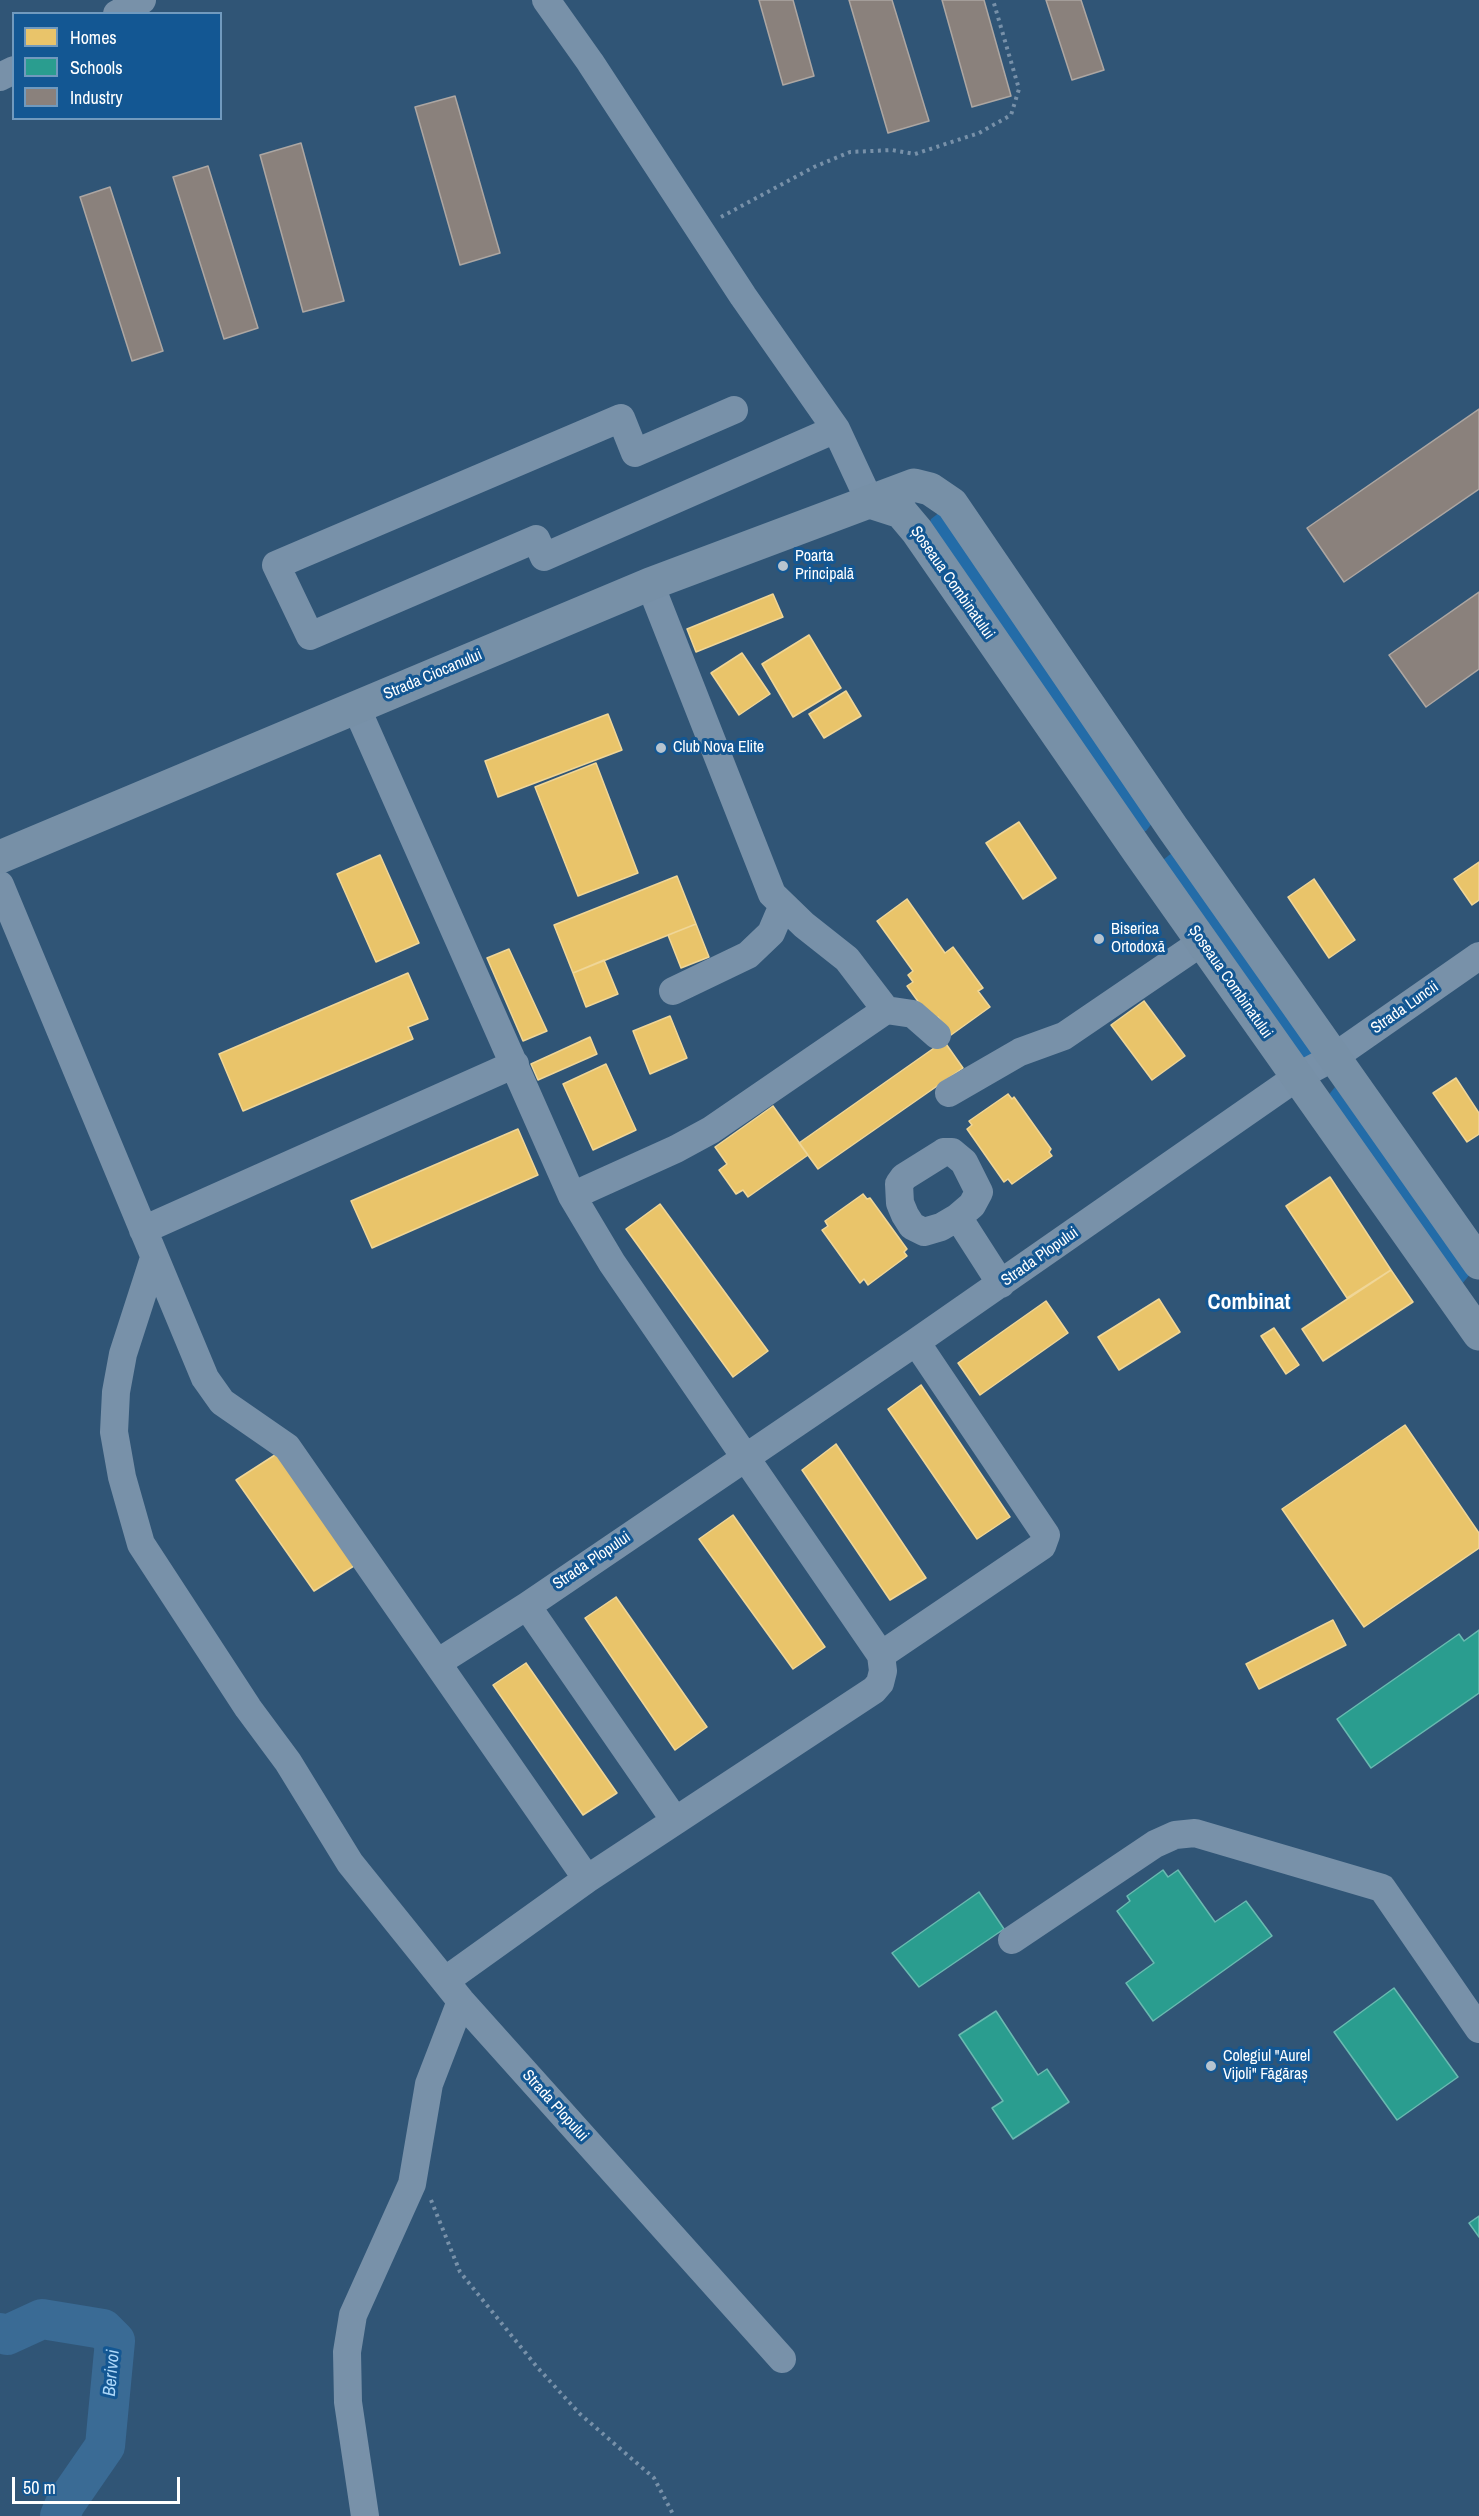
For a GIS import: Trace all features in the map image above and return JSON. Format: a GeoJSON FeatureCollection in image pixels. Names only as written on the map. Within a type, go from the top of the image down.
{"type":"FeatureCollection","features":[{"type":"Feature","properties":{"kind":"main road"},"geometry":{"type":"LineString","coordinates":[[870,502],[914,485],[930,489],[952,504],[1173,827],[1479,1263]]}},
{"type":"Feature","properties":{"kind":"main road","name":"Strada Ciocanului"},"geometry":{"type":"LineString","coordinates":[[0,857],[650,584],[870,502]]}},
{"type":"Feature","properties":{"kind":"main road","name":"Șoseaua Combinatului"},"geometry":{"type":"LineString","coordinates":[[870,502],[901,512],[910,522],[1297,1077],[1470,1301],[1479,1334]]}},
{"type":"Feature","properties":{"kind":"main road"},"geometry":{"type":"LineString","coordinates":[[1138,851],[1173,827]]}},
{"type":"Feature","properties":{"kind":"street"},"geometry":{"type":"LineString","coordinates":[[121,12],[142,0]]}},
{"type":"Feature","properties":{"kind":"street"},"geometry":{"type":"LineString","coordinates":[[546,0],[836,429],[870,502]]}},
{"type":"Feature","properties":{"kind":"street"},"geometry":{"type":"LineString","coordinates":[[734,410],[635,453],[621,418],[276,565],[310,636],[536,539],[544,557],[836,429]]}},
{"type":"Feature","properties":{"kind":"street"},"geometry":{"type":"LineString","coordinates":[[650,584],[772,894],[804,926],[847,959],[886,1010]]}},
{"type":"Feature","properties":{"kind":"street"},"geometry":{"type":"LineString","coordinates":[[356,707],[572,1196],[612,1263],[881,1656],[884,1671],[880,1683],[874,1690],[587,1879],[454,1991],[429,2084],[412,2184],[353,2315],[347,2352],[348,2402],[365,2516]]}},
{"type":"Feature","properties":{"kind":"street"},"geometry":{"type":"LineString","coordinates":[[0,885],[205,1378],[222,1402],[287,1447],[587,1879]]}},
{"type":"Feature","properties":{"kind":"street"},"geometry":{"type":"LineString","coordinates":[[673,991],[748,955],[771,933],[783,905]]}},
{"type":"Feature","properties":{"kind":"street"},"geometry":{"type":"LineString","coordinates":[[949,1093],[1020,1052],[1064,1035],[1202,942]]}},
{"type":"Feature","properties":{"kind":"street","name":"Strada Luncii"},"geometry":{"type":"LineString","coordinates":[[1334,1057],[1478,959]]}},
{"type":"Feature","properties":{"kind":"street"},"geometry":{"type":"LineString","coordinates":[[572,1196],[711,1130],[886,1010],[913,1014],[937,1035]]}},
{"type":"Feature","properties":{"kind":"street","name":"Strada Plopului"},"geometry":{"type":"LineString","coordinates":[[437,1663],[526,1606],[916,1342],[1297,1077],[1334,1057]]}},
{"type":"Feature","properties":{"kind":"street"},"geometry":{"type":"LineString","coordinates":[[143,1230],[515,1064]]}},
{"type":"Feature","properties":{"kind":"street"},"geometry":{"type":"LineString","coordinates":[[958,1217],[1000,1284]]}},
{"type":"Feature","properties":{"kind":"street","name":"Strada Plopului"},"geometry":{"type":"LineString","coordinates":[[154,1258],[123,1354],[116,1392],[114,1432],[122,1477],[141,1544],[248,1708],[288,1762],[350,1863],[454,1991],[782,2359]]}},
{"type":"Feature","properties":{"kind":"street"},"geometry":{"type":"LineString","coordinates":[[881,1656],[1042,1546],[1046,1535],[916,1342]]}},
{"type":"Feature","properties":{"kind":"street"},"geometry":{"type":"LineString","coordinates":[[526,1606],[674,1820]]}},
{"type":"Feature","properties":{"kind":"street"},"geometry":{"type":"LineString","coordinates":[[1012,1940],[1155,1844],[1174,1835],[1195,1833],[1382,1888],[1479,2029]]}},
{"type":"Feature","properties":{"kind":"path"},"geometry":{"type":"LineString","coordinates":[[699,229],[814,167],[850,152],[892,150],[915,154],[979,134],[1011,115],[1019,89],[993,0]]}},
{"type":"Feature","properties":{"kind":"path"},"geometry":{"type":"LineString","coordinates":[[416,2169],[440,2219],[460,2272],[537,2367],[580,2414],[654,2478],[674,2516]]}},
{"type":"Feature","properties":{"kind":"shaded area"},"geometry":{"type":"Polygon","coordinates":[[[940,512],[1153,822],[1146,831],[1142,832],[929,526],[931,519],[940,512]]]}},
{"type":"Feature","properties":{"kind":"shaded area"},"geometry":{"type":"Polygon","coordinates":[[[1173,852],[1315,1046],[1311,1055],[1303,1059],[1163,860],[1173,852]]]}},
{"type":"Feature","properties":{"kind":"shaded area"},"geometry":{"type":"Polygon","coordinates":[[[1335,1087],[1471,1273],[1462,1284],[1327,1097],[1335,1087]]]}},
{"type":"Feature","properties":{"kind":"building: Homes"},"geometry":{"type":"Polygon","coordinates":[[[773,594],[783,617],[696,652],[687,629],[773,594]]]}},
{"type":"Feature","properties":{"kind":"building: Homes"},"geometry":{"type":"Polygon","coordinates":[[[809,635],[841,688],[793,717],[762,664],[809,635]]]}},
{"type":"Feature","properties":{"kind":"building: Homes"},"geometry":{"type":"Polygon","coordinates":[[[742,653],[770,694],[739,715],[711,673],[742,653]]]}},
{"type":"Feature","properties":{"kind":"building: Homes"},"geometry":{"type":"Polygon","coordinates":[[[846,691],[861,716],[824,738],[809,714],[846,691]]]}},
{"type":"Feature","properties":{"kind":"building: Homes"},"geometry":{"type":"Polygon","coordinates":[[[608,714],[622,750],[498,797],[485,761],[608,714]]]}},
{"type":"Feature","properties":{"kind":"building: Homes"},"geometry":{"type":"Polygon","coordinates":[[[596,763],[638,873],[578,896],[535,787],[596,763]]]}},
{"type":"Feature","properties":{"kind":"building: Homes"},"geometry":{"type":"Polygon","coordinates":[[[1019,822],[1056,878],[1023,899],[986,843],[1019,822]]]}},
{"type":"Feature","properties":{"kind":"building: Homes"},"geometry":{"type":"Polygon","coordinates":[[[380,855],[419,943],[376,962],[337,874],[380,855]]]}},
{"type":"Feature","properties":{"kind":"building: Homes"},"geometry":{"type":"Polygon","coordinates":[[[1479,862],[1479,900],[1472,905],[1454,879],[1479,862]]]}},
{"type":"Feature","properties":{"kind":"building: Homes"},"geometry":{"type":"Polygon","coordinates":[[[677,876],[696,924],[573,973],[554,925],[677,876]]]}},
{"type":"Feature","properties":{"kind":"building: Homes"},"geometry":{"type":"Polygon","coordinates":[[[1314,879],[1355,940],[1329,958],[1288,897],[1314,879]]]}},
{"type":"Feature","properties":{"kind":"building: Homes"},"geometry":{"type":"Polygon","coordinates":[[[907,899],[945,953],[953,947],[983,988],[978,991],[990,1007],[951,1035],[938,1017],[932,1021],[907,986],[913,982],[908,975],[913,971],[877,921],[907,899]]]}},
{"type":"Feature","properties":{"kind":"building: Homes"},"geometry":{"type":"Polygon","coordinates":[[[696,924],[709,957],[681,968],[668,935],[696,924]]]}},
{"type":"Feature","properties":{"kind":"building: Homes"},"geometry":{"type":"Polygon","coordinates":[[[509,949],[547,1031],[523,1041],[487,958],[509,949]]]}},
{"type":"Feature","properties":{"kind":"building: Homes"},"geometry":{"type":"Polygon","coordinates":[[[604,960],[618,994],[586,1007],[573,973],[604,960]]]}},
{"type":"Feature","properties":{"kind":"building: Homes"},"geometry":{"type":"Polygon","coordinates":[[[408,973],[428,1019],[408,1027],[413,1039],[243,1111],[219,1054],[408,973]]]}},
{"type":"Feature","properties":{"kind":"building: Homes"},"geometry":{"type":"Polygon","coordinates":[[[1144,1001],[1185,1056],[1152,1080],[1111,1025],[1144,1001]]]}},
{"type":"Feature","properties":{"kind":"building: Homes"},"geometry":{"type":"Polygon","coordinates":[[[670,1016],[687,1058],[650,1074],[633,1031],[670,1016]]]}},
{"type":"Feature","properties":{"kind":"building: Homes"},"geometry":{"type":"Polygon","coordinates":[[[590,1037],[597,1054],[538,1080],[531,1064],[590,1037]]]}},
{"type":"Feature","properties":{"kind":"building: Homes"},"geometry":{"type":"Polygon","coordinates":[[[944,1041],[963,1068],[818,1169],[799,1143],[944,1041]]]}},
{"type":"Feature","properties":{"kind":"building: Homes"},"geometry":{"type":"Polygon","coordinates":[[[606,1064],[636,1130],[593,1150],[563,1084],[606,1064]]]}},
{"type":"Feature","properties":{"kind":"building: Homes"},"geometry":{"type":"Polygon","coordinates":[[[1456,1078],[1479,1113],[1479,1134],[1467,1142],[1433,1093],[1456,1078]]]}},
{"type":"Feature","properties":{"kind":"building: Homes"},"geometry":{"type":"Polygon","coordinates":[[[1008,1094],[1012,1099],[1014,1097],[1051,1149],[1049,1152],[1052,1156],[1012,1184],[1008,1179],[1004,1182],[967,1129],[972,1125],[969,1121],[1008,1094]]]}},
{"type":"Feature","properties":{"kind":"building: Homes"},"geometry":{"type":"Polygon","coordinates":[[[773,1106],[808,1155],[748,1197],[743,1190],[736,1194],[719,1170],[727,1164],[715,1147],[773,1106]]]}},
{"type":"Feature","properties":{"kind":"building: Homes"},"geometry":{"type":"Polygon","coordinates":[[[518,1129],[538,1175],[372,1248],[351,1201],[518,1129]]]}},
{"type":"Feature","properties":{"kind":"building: Homes"},"geometry":{"type":"Polygon","coordinates":[[[1330,1177],[1391,1270],[1347,1298],[1286,1206],[1330,1177]]]}},
{"type":"Feature","properties":{"kind":"building: Homes"},"geometry":{"type":"Polygon","coordinates":[[[863,1194],[867,1199],[870,1198],[907,1249],[904,1252],[907,1256],[868,1285],[864,1279],[860,1283],[822,1230],[828,1226],[825,1221],[863,1194]]]}},
{"type":"Feature","properties":{"kind":"building: Homes"},"geometry":{"type":"Polygon","coordinates":[[[660,1204],[768,1351],[733,1377],[626,1229],[660,1204]]]}},
{"type":"Feature","properties":{"kind":"building: Homes"},"geometry":{"type":"Polygon","coordinates":[[[1391,1270],[1413,1302],[1323,1361],[1302,1329],[1391,1270]]]}},
{"type":"Feature","properties":{"kind":"building: Homes"},"geometry":{"type":"Polygon","coordinates":[[[1159,1299],[1180,1332],[1119,1370],[1098,1337],[1159,1299]]]}},
{"type":"Feature","properties":{"kind":"building: Homes"},"geometry":{"type":"Polygon","coordinates":[[[1046,1301],[1068,1333],[980,1395],[958,1363],[1046,1301]]]}},
{"type":"Feature","properties":{"kind":"building: Homes"},"geometry":{"type":"Polygon","coordinates":[[[1274,1328],[1299,1365],[1286,1374],[1261,1336],[1274,1328]]]}},
{"type":"Feature","properties":{"kind":"building: Homes"},"geometry":{"type":"Polygon","coordinates":[[[921,1385],[1010,1517],[977,1539],[888,1409],[921,1385]]]}},
{"type":"Feature","properties":{"kind":"building: Homes"},"geometry":{"type":"Polygon","coordinates":[[[1405,1425],[1479,1533],[1479,1548],[1364,1627],[1282,1509],[1405,1425]]]}},
{"type":"Feature","properties":{"kind":"building: Homes"},"geometry":{"type":"Polygon","coordinates":[[[836,1444],[926,1578],[890,1600],[802,1470],[836,1444]]]}},
{"type":"Feature","properties":{"kind":"building: Homes"},"geometry":{"type":"Polygon","coordinates":[[[278,1453],[357,1564],[314,1591],[236,1480],[278,1453]]]}},
{"type":"Feature","properties":{"kind":"building: Homes"},"geometry":{"type":"Polygon","coordinates":[[[733,1515],[825,1647],[793,1669],[699,1539],[733,1515]]]}},
{"type":"Feature","properties":{"kind":"building: Homes"},"geometry":{"type":"Polygon","coordinates":[[[616,1597],[707,1727],[675,1750],[585,1618],[616,1597]]]}},
{"type":"Feature","properties":{"kind":"building: Homes"},"geometry":{"type":"Polygon","coordinates":[[[1333,1620],[1346,1645],[1259,1689],[1246,1664],[1333,1620]]]}},
{"type":"Feature","properties":{"kind":"building: Homes"},"geometry":{"type":"Polygon","coordinates":[[[526,1663],[617,1793],[583,1815],[493,1685],[526,1663]]]}},
{"type":"Feature","properties":{"kind":"building: Schools"},"geometry":{"type":"Polygon","coordinates":[[[1479,1630],[1479,1693],[1371,1768],[1337,1719],[1459,1634],[1464,1641],[1479,1630]]]}},
{"type":"Feature","properties":{"kind":"building: Schools"},"geometry":{"type":"Polygon","coordinates":[[[1163,1870],[1168,1877],[1178,1870],[1215,1922],[1246,1901],[1272,1936],[1153,2021],[1126,1983],[1154,1963],[1117,1911],[1130,1901],[1127,1896],[1163,1870]]]}},
{"type":"Feature","properties":{"kind":"building: Schools"},"geometry":{"type":"Polygon","coordinates":[[[979,1892],[1004,1929],[919,1987],[892,1953],[979,1892]]]}},
{"type":"Feature","properties":{"kind":"building: Schools"},"geometry":{"type":"Polygon","coordinates":[[[1394,1988],[1458,2077],[1397,2120],[1334,2032],[1394,1988]]]}},
{"type":"Feature","properties":{"kind":"building: Schools"},"geometry":{"type":"Polygon","coordinates":[[[996,2011],[1038,2075],[1047,2069],[1069,2102],[1013,2139],[992,2108],[1003,2101],[959,2035],[996,2011]]]}},
{"type":"Feature","properties":{"kind":"building: Schools"},"geometry":{"type":"Polygon","coordinates":[[[1479,2216],[1479,2237],[1469,2223],[1479,2216]]]}},
{"type":"Feature","properties":{"kind":"building: Industry"},"geometry":{"type":"Polygon","coordinates":[[[759,0],[793,0],[814,76],[783,85],[759,0]]]}},
{"type":"Feature","properties":{"kind":"building: Industry"},"geometry":{"type":"Polygon","coordinates":[[[849,0],[892,0],[929,121],[888,133],[849,0]]]}},
{"type":"Feature","properties":{"kind":"building: Industry"},"geometry":{"type":"Polygon","coordinates":[[[942,0],[984,0],[1011,96],[972,107],[942,0]]]}},
{"type":"Feature","properties":{"kind":"building: Industry"},"geometry":{"type":"Polygon","coordinates":[[[1046,0],[1081,0],[1104,70],[1072,80],[1046,0]]]}},
{"type":"Feature","properties":{"kind":"building: Industry"},"geometry":{"type":"Polygon","coordinates":[[[455,96],[500,253],[460,265],[415,107],[455,96]]]}},
{"type":"Feature","properties":{"kind":"building: Industry"},"geometry":{"type":"Polygon","coordinates":[[[301,143],[344,301],[303,312],[260,155],[301,143]]]}},
{"type":"Feature","properties":{"kind":"building: Industry"},"geometry":{"type":"Polygon","coordinates":[[[208,166],[258,328],[224,339],[173,177],[208,166]]]}},
{"type":"Feature","properties":{"kind":"building: Industry"},"geometry":{"type":"Polygon","coordinates":[[[110,187],[163,351],[132,361],[80,197],[110,187]]]}},
{"type":"Feature","properties":{"kind":"building: Industry"},"geometry":{"type":"Polygon","coordinates":[[[1479,409],[1479,489],[1344,582],[1307,528],[1479,409]]]}},
{"type":"Feature","properties":{"kind":"building: Industry"},"geometry":{"type":"Polygon","coordinates":[[[1479,592],[1479,669],[1426,707],[1389,655],[1479,592]]]}},
{"type":"Feature","properties":{"kind":"waterway","name":"Berivoi"},"geometry":{"type":"LineString","coordinates":[[0,2333],[7,2335],[42,2319],[103,2329],[115,2341],[105,2446],[65,2504],[60,2516]]}},
{"type":"Feature","properties":{"kind":"place","name":"Poarta Principală"},"geometry":{"type":"Point","coordinates":[783,566]}},
{"type":"Feature","properties":{"kind":"place","name":"Club Nova Elite"},"geometry":{"type":"Point","coordinates":[661,748]}},
{"type":"Feature","properties":{"kind":"place","name":"Biserica Ortodoxă"},"geometry":{"type":"Point","coordinates":[1099,939]}},
{"type":"Feature","properties":{"kind":"place","name":"Colegiul \"Aurel Vijoli\" Făgăraș"},"geometry":{"type":"Point","coordinates":[1211,2066]}},
{"type":"Feature","properties":{"kind":"district","name":"Combinat"},"geometry":{"type":"Point","coordinates":[1249,1303]}}]}
